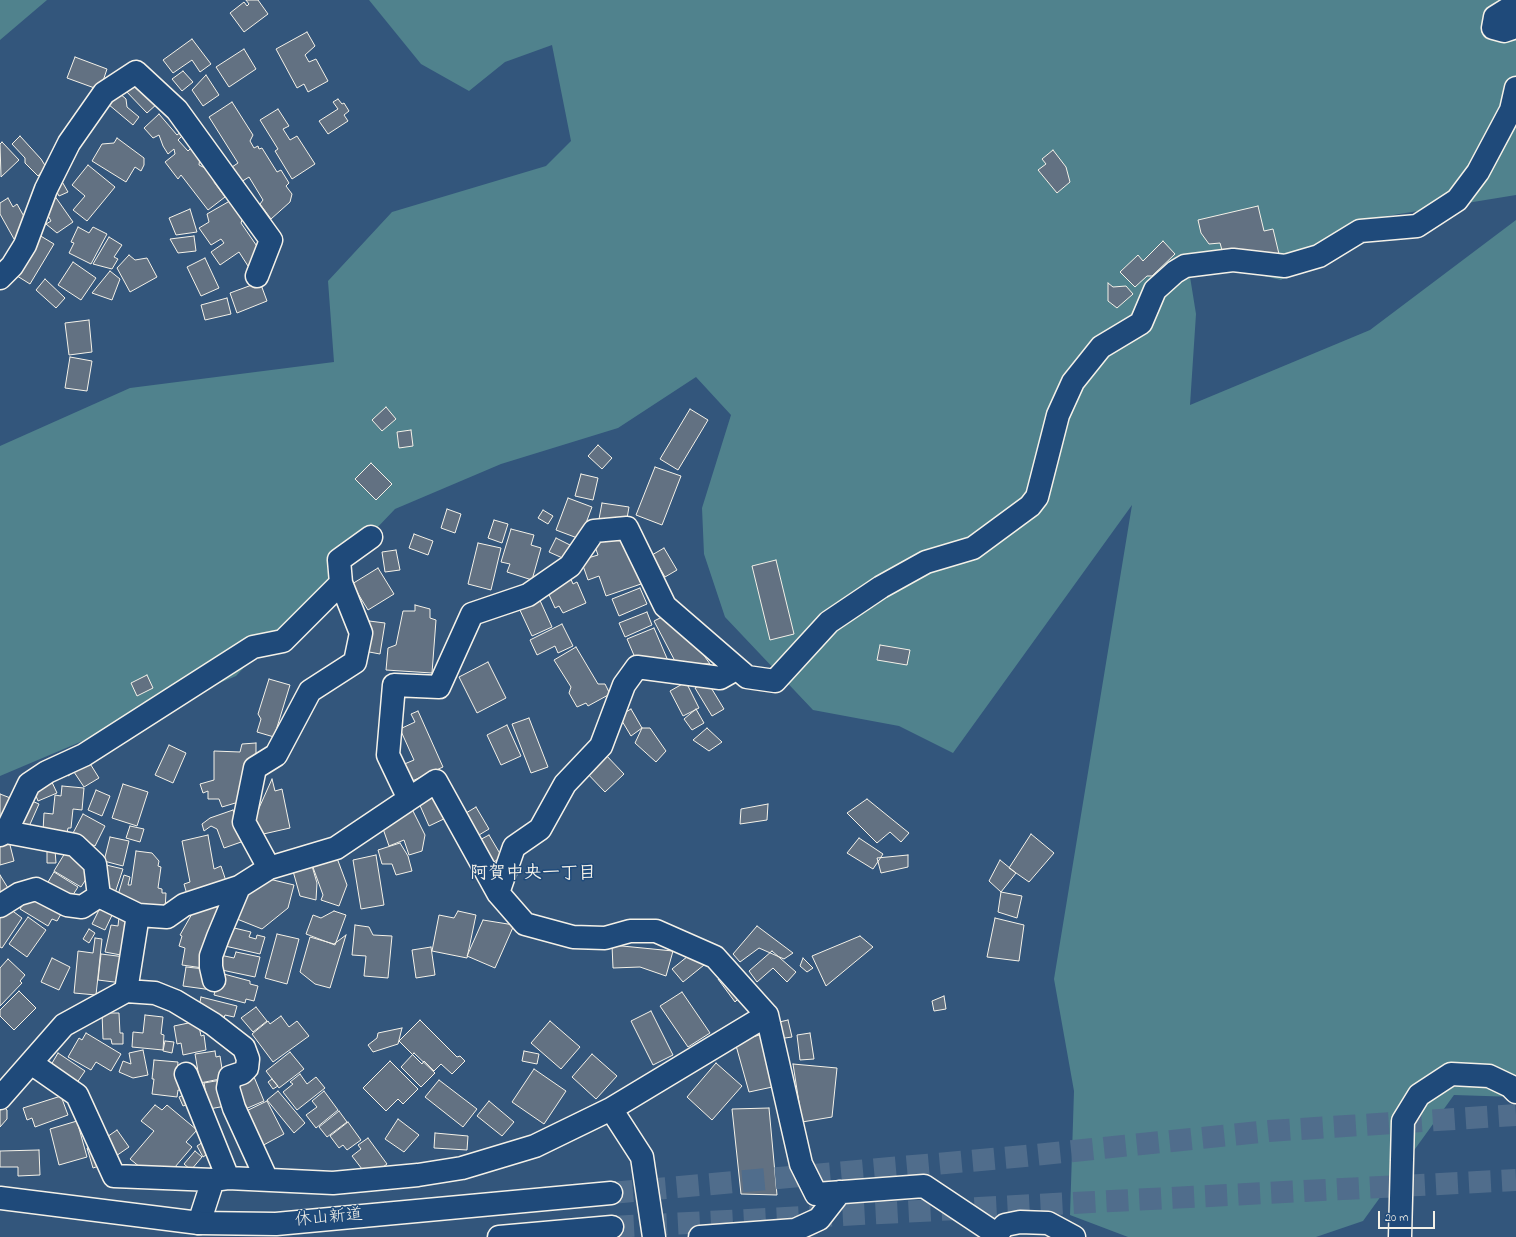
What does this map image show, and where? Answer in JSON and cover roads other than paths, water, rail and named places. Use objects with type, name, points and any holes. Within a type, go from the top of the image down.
[{"type":"main road","points":[[1516,4],[1495,17],[1493,28],[1504,31],[1516,27]]},
{"type":"main road","points":[[0,278],[12,266],[25,244],[46,189],[69,143],[104,93],[136,72],[178,110],[271,240],[257,276]]},
{"type":"main road","points":[[409,799],[388,755],[394,685],[439,687],[472,614],[528,595],[570,566],[594,531],[627,528],[665,606],[746,677],[775,681],[829,622],[881,586],[926,562],[973,548],[1030,506],[1037,497],[1058,415],[1073,382],[1101,347],[1141,323],[1155,290],[1175,272],[1185,266],[1233,260],[1285,266],[1318,256],[1360,231],[1417,226],[1457,200],[1478,172],[1511,110],[1516,88]]},
{"type":"main road","points":[[269,868],[244,822],[255,768],[276,755],[310,691],[355,662],[360,633],[341,583],[339,560],[371,537]]},
{"type":"main road","points":[[99,896],[94,864],[75,845],[3,833],[29,784],[47,772],[84,754],[253,647],[283,641],[341,583]]},
{"type":"main road","points":[[498,893],[514,847],[540,829],[565,784],[601,746],[624,685],[637,667],[720,678],[736,669]]},
{"type":"main road","points":[[99,896],[138,915],[167,917],[184,905],[239,887],[269,868],[336,848],[436,781],[498,893],[525,924],[573,937],[605,938],[630,931],[656,931],[716,957],[767,1015],[801,1164],[816,1194],[924,1186],[995,1236],[1005,1225],[1020,1222],[1048,1223],[1074,1237]]},
{"type":"main road","points":[[214,980],[211,967],[211,956],[239,887]]},
{"type":"main road","points":[[0,906],[19,894],[36,889],[67,905],[82,907],[99,896]]},
{"type":"main road","points":[[126,991],[138,915]]},
{"type":"main road","points":[[0,1098],[64,1025],[126,991],[155,993],[175,1002],[212,1024],[244,1048],[248,1059],[246,1068],[242,1073],[230,1077],[228,1088],[234,1108],[266,1180]]},
{"type":"main road","points":[[31,1063],[77,1095],[114,1176],[266,1180],[333,1184],[418,1175],[462,1168],[535,1146],[611,1109],[767,1015]]},
{"type":"main road","points":[[186,1074],[221,1179],[199,1223]]},
{"type":"main road","points":[[1400,1237],[1403,1121],[1419,1094],[1451,1074],[1489,1076],[1510,1086],[1516,1092]]},
{"type":"main road","points":[[611,1109],[642,1157],[654,1237]]},
{"type":"main road","points":[[700,1237],[795,1230],[819,1219],[840,1192]]},
{"type":"main road","name":"休山新道","points":[[0,1198],[199,1223],[276,1224],[611,1193]]},
{"type":"main road","points":[[498,1237],[612,1227]]},
{"type":"tunnel","points":[[611,1193],[1025,1156],[1269,1131],[1516,1115]]},
{"type":"tunnel","points":[[612,1227],[1516,1180]]},
{"type":"district","name":"阿賀中央一丁目","points":[[533,875]]}]
